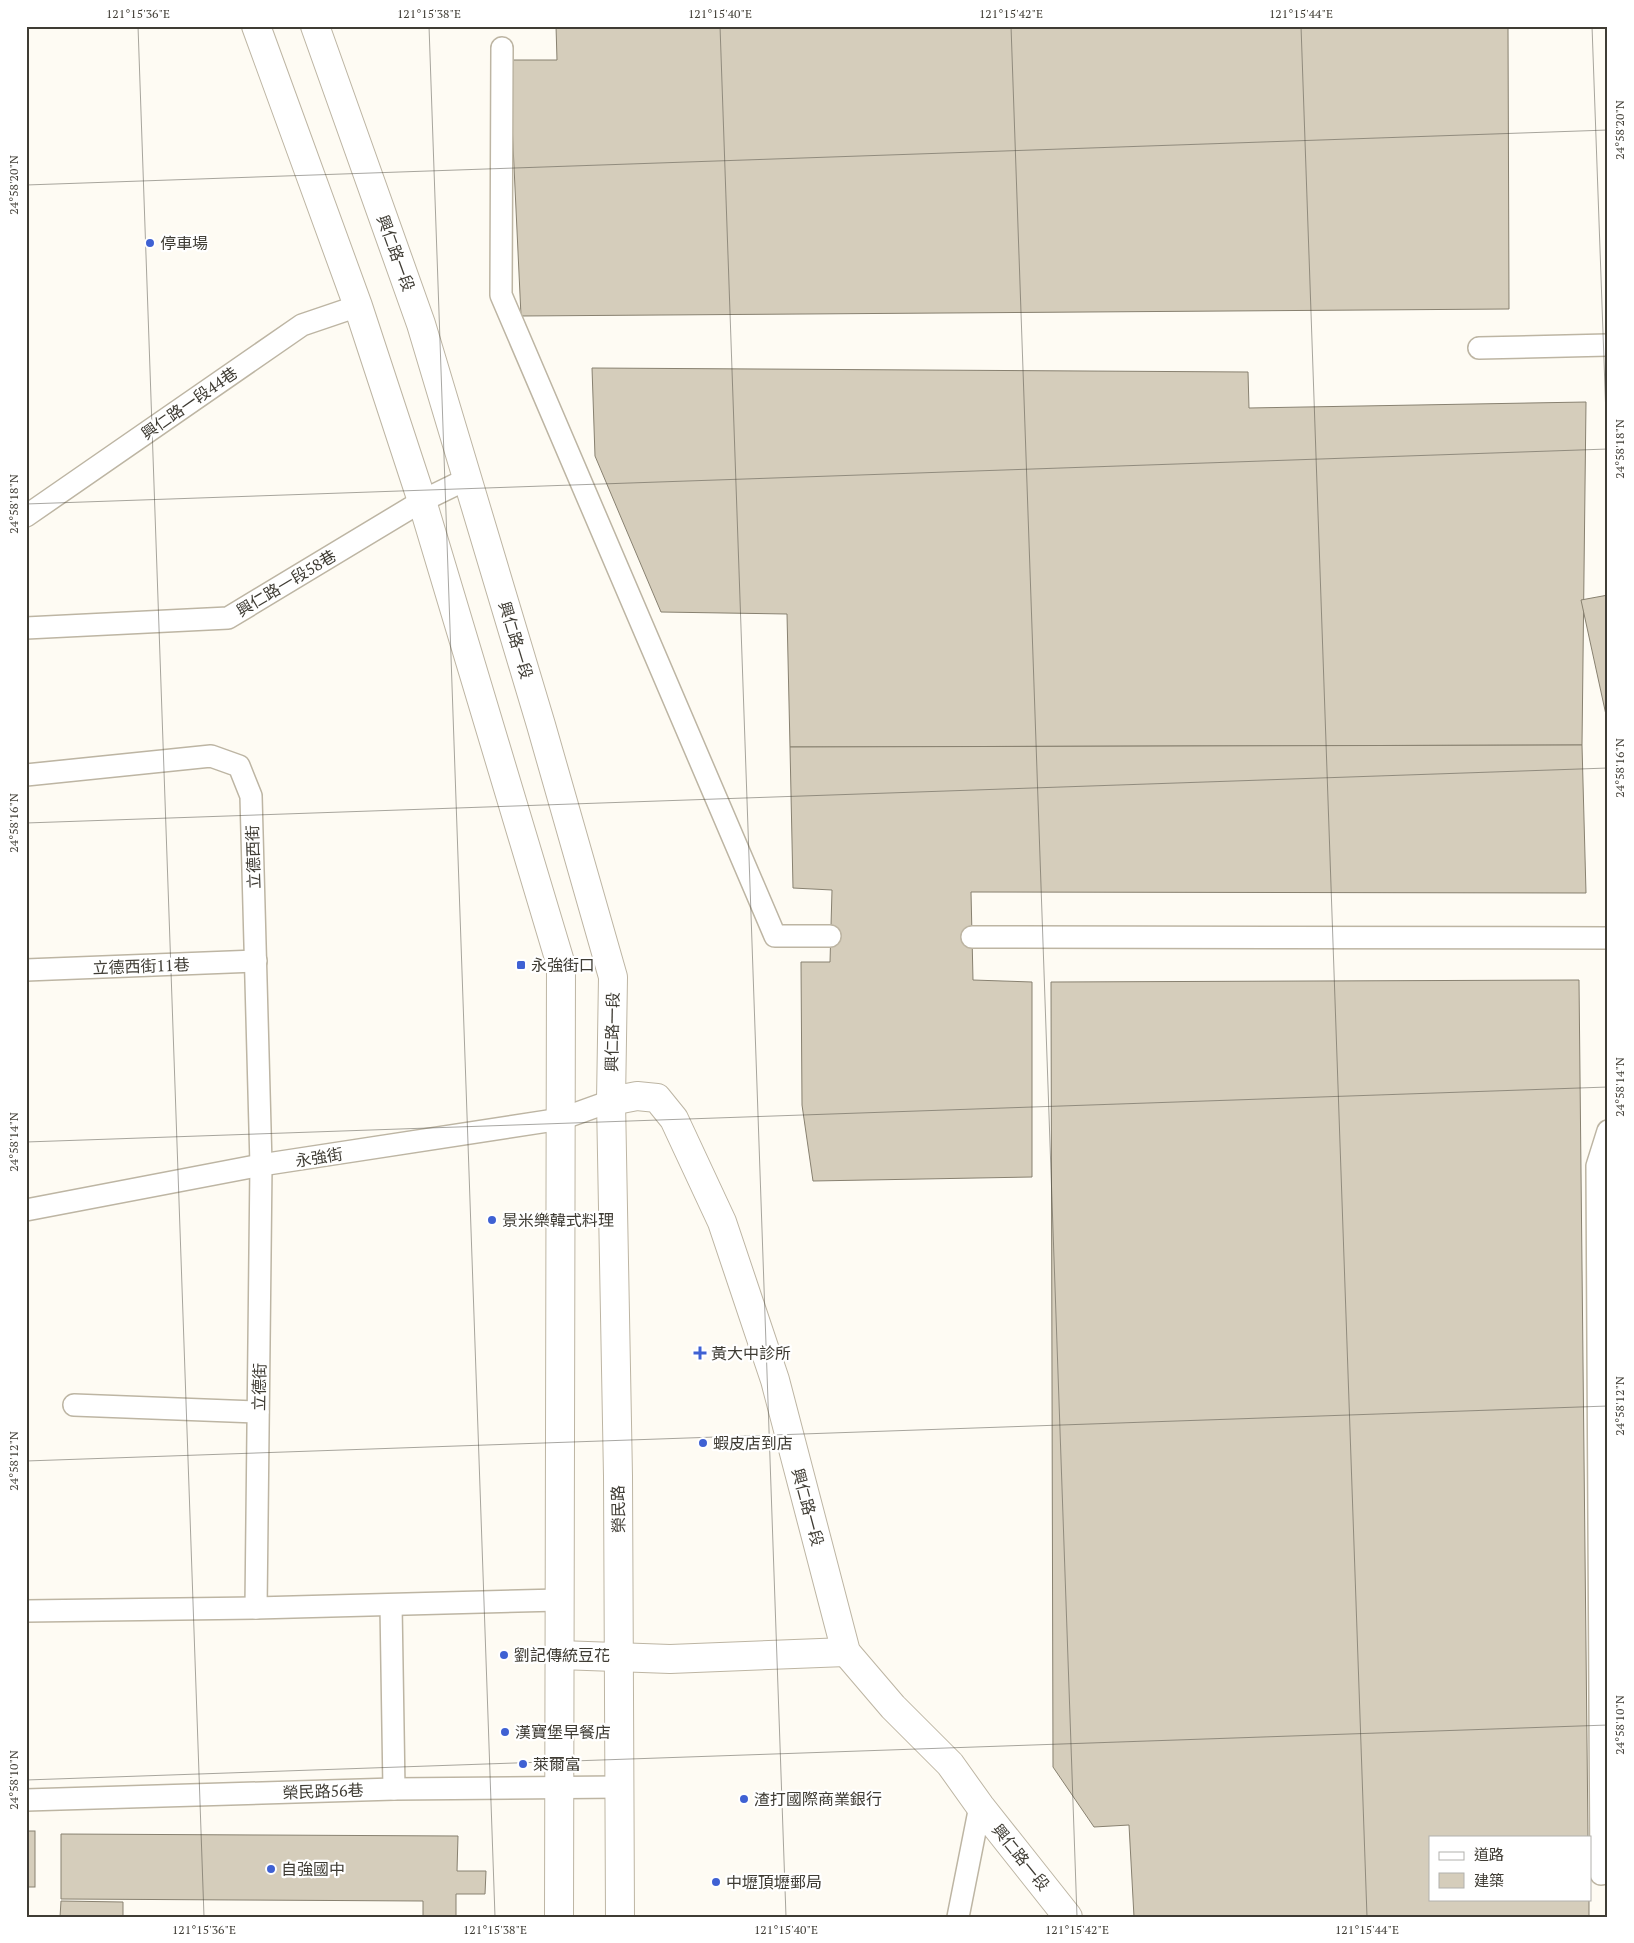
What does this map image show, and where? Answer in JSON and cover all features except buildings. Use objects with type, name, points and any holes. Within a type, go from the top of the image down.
[{"type":"street","points":[[256,26],[358,306],[422,500],[561,966],[560,1917]]},
{"type":"street","name":"興仁路一段","points":[[315,26],[421,324],[542,725],[613,977],[611,1101],[637,1096],[657,1098],[674,1119],[722,1222],[775,1380],[846,1652],[893,1707],[950,1764],[980,1806],[1068,1917]]},
{"type":"street","name":"榮民路","points":[[611,1101],[620,1656],[620,1917]]},
{"type":"street","points":[[560,1655],[670,1659],[846,1652]]},
{"type":"lane","points":[[502,48],[501,295],[775,936],[830,936]]},
{"type":"lane","name":"興仁路一段44巷","points":[[26,516],[302,325],[358,306]]},
{"type":"lane","points":[[1479,348],[1608,345]]},
{"type":"lane","name":"興仁路一段58巷","points":[[26,628],[228,618],[422,500],[468,479]]},
{"type":"lane","name":"立德西街","points":[[26,774],[211,756],[239,766],[251,796],[261,1165]]},
{"type":"lane","points":[[972,937],[1608,938]]},
{"type":"lane","name":"立德西街11巷","points":[[26,970],[256,961]]},
{"type":"lane","name":"永強街","points":[[26,1210],[261,1165],[560,1119],[611,1101]]},
{"type":"lane","points":[[1601,1874],[1604,1772],[1603,1405],[1597,1166],[1608,1131]]},
{"type":"lane","name":"立德街","points":[[256,1608],[261,1165]]},
{"type":"lane","points":[[74,1404],[258,1412]]},
{"type":"lane","points":[[26,1611],[256,1608],[560,1600]]},
{"type":"lane","points":[[391,1605],[394,1789]]},
{"type":"lane","name":"榮民路56巷","points":[[26,1800],[394,1789],[560,1786],[620,1787]]},
{"type":"lane","points":[[958,1917],[980,1806]]},
{"type":"place","name":"停車場","points":[[150,243]]},
{"type":"place","name":"永強街口","points":[[521,965]]},
{"type":"place","name":"景米樂韓式料理","points":[[492,1220]]},
{"type":"place","name":"黃大中診所","points":[[700,1353]]},
{"type":"place","name":"蝦皮店到店","points":[[703,1443]]},
{"type":"place","name":"劉記傳統豆花","points":[[504,1655]]},
{"type":"place","name":"漢寶堡早餐店","points":[[505,1732]]},
{"type":"place","name":"萊爾富","points":[[523,1764]]},
{"type":"place","name":"渣打國際商業銀行","points":[[744,1799]]},
{"type":"place","name":"自強國中","points":[[271,1869]]},
{"type":"place","name":"中壢頂壢郵局","points":[[716,1882]]}]
